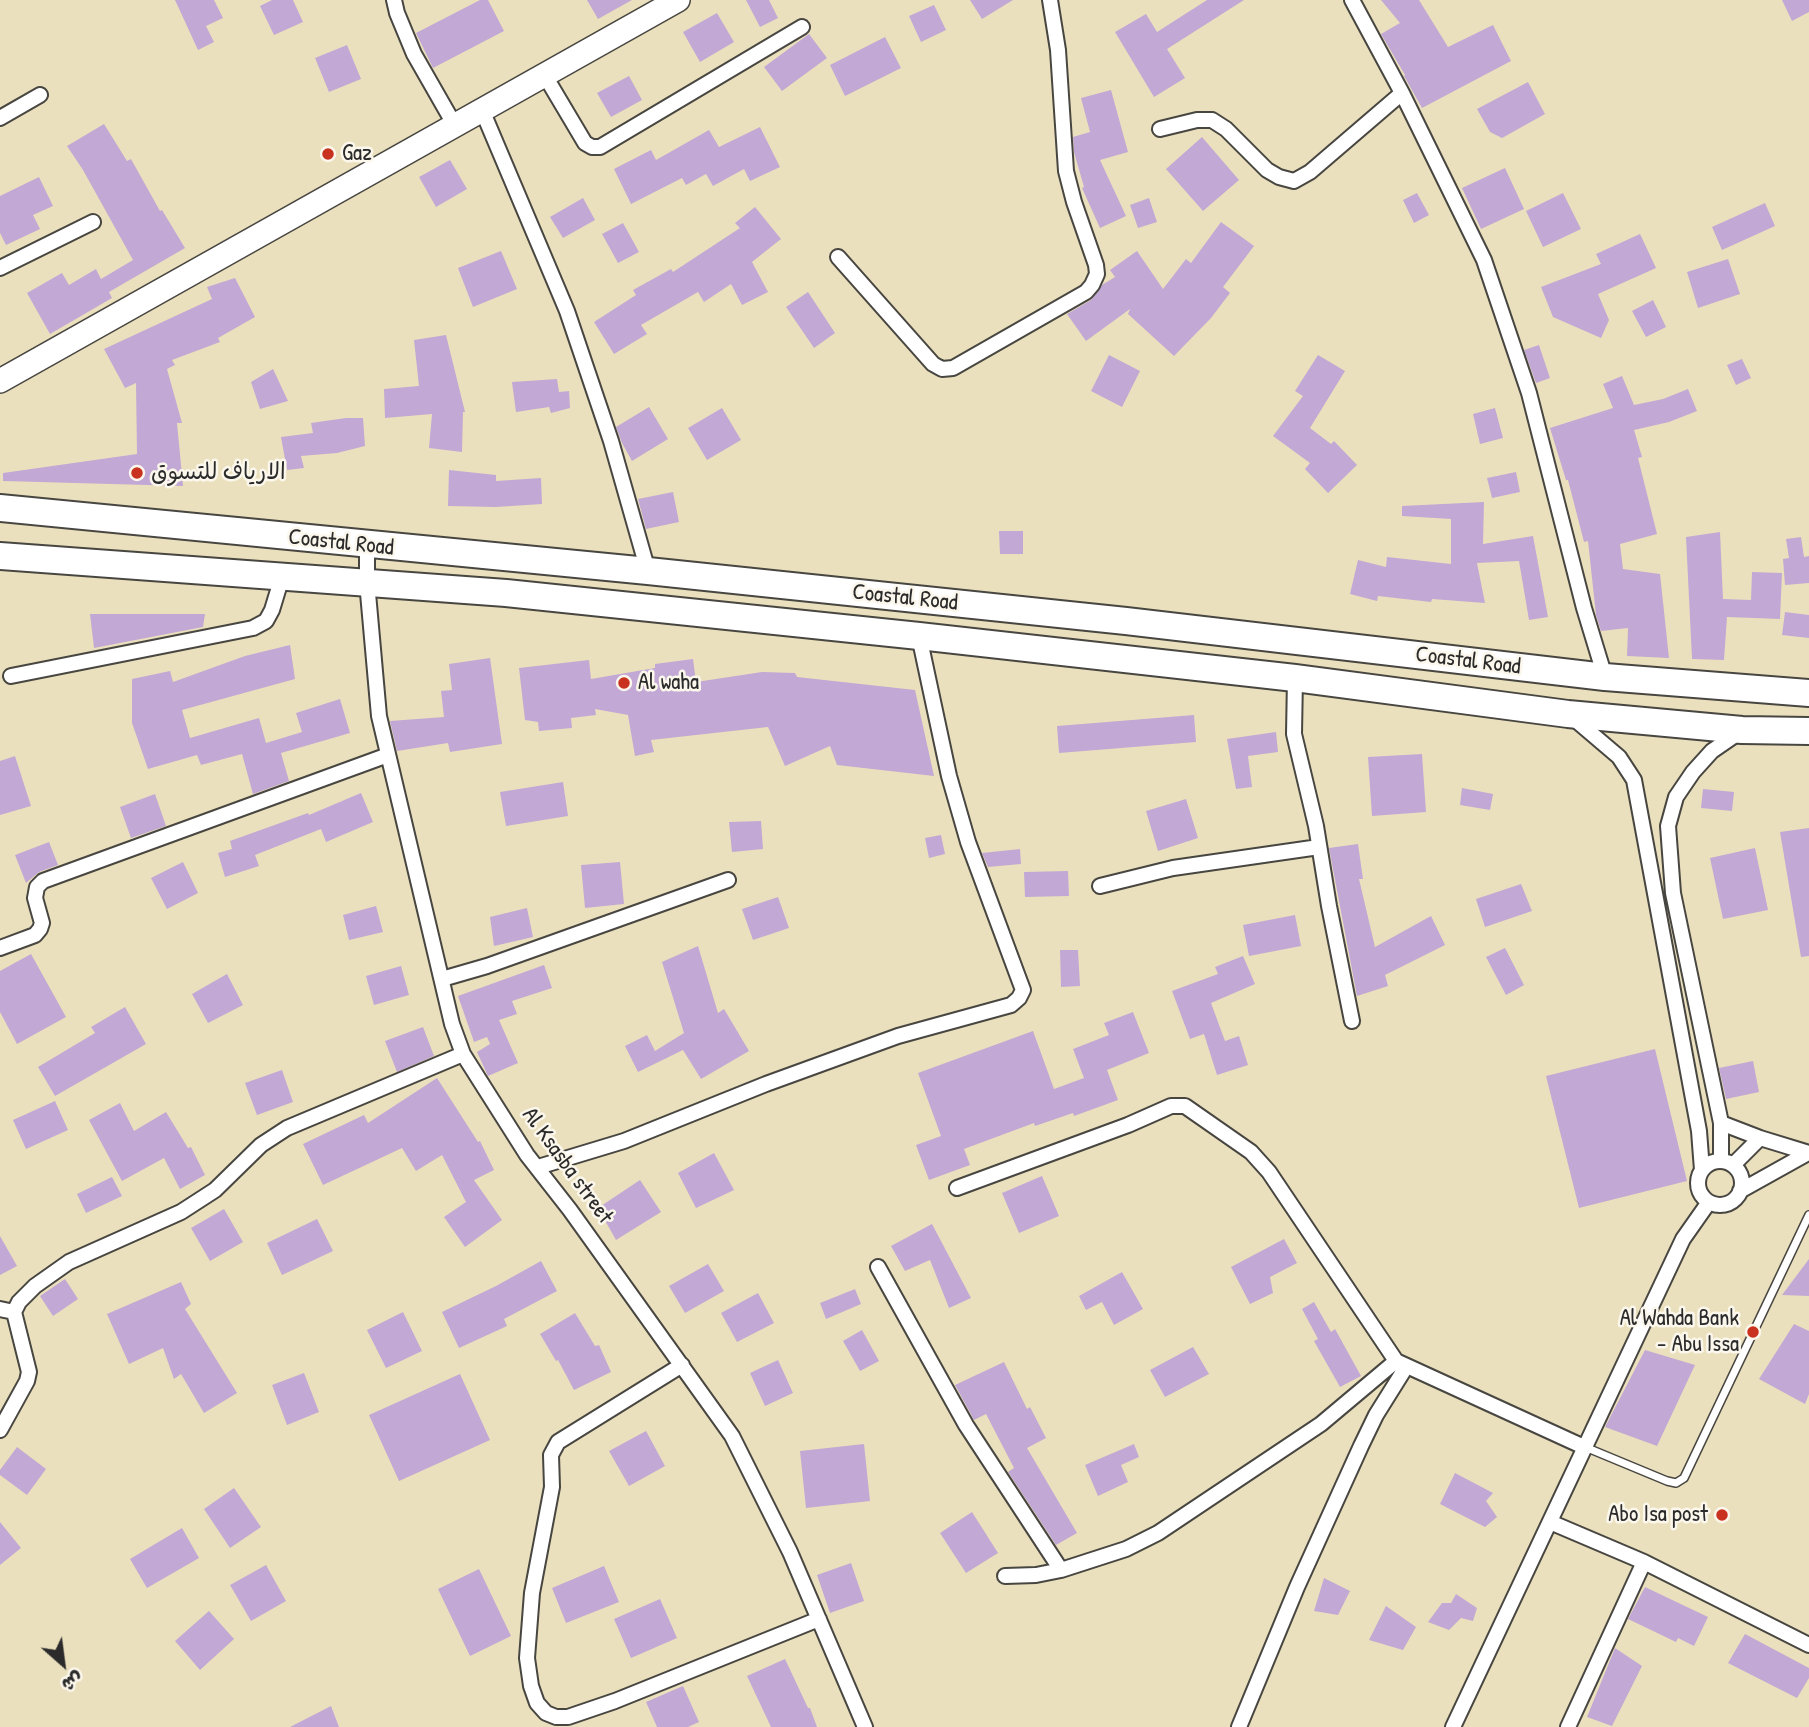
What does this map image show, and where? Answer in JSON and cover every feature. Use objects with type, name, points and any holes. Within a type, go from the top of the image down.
[{"type":"highway","name":"Coastal Road","points":[[0,508],[1126,621],[1605,677],[1809,693]]},
{"type":"highway","name":"Coastal Road","points":[[0,556],[519,595],[1295,678],[1568,714],[1742,730],[1809,731]]},
{"type":"main road","points":[[1,379],[678,0]]},
{"type":"street","points":[[394,0],[414,54],[454,124]]},
{"type":"street","points":[[838,257],[933,364],[942,369],[953,368],[1086,292],[1092,285],[1097,274],[1096,265],[1066,171],[1058,50],[1050,0]]},
{"type":"street","points":[[1352,0],[1402,93],[1484,260],[1529,393],[1584,608],[1605,677]]},
{"type":"street","points":[[544,74],[585,143],[600,147],[802,27]]},
{"type":"street","points":[[1160,130],[1198,120],[1212,120],[1226,129],[1268,170],[1279,177],[1294,181],[1310,172],[1402,93]]},
{"type":"street","points":[[0,118],[40,95]]},
{"type":"street","points":[[482,110],[567,311],[611,441],[648,571]]},
{"type":"street","points":[[0,268],[93,222]]},
{"type":"street","name":"Al Ksasba street","points":[[367,545],[367,582],[379,716],[452,1024],[463,1054],[527,1154],[732,1436],[790,1552],[865,1727]]},
{"type":"street","points":[[11,676],[253,628],[265,621],[272,610],[282,577]]},
{"type":"street","points":[[538,1167],[624,1141],[766,1084],[898,1036],[1011,1005],[1020,998],[1023,990],[968,842],[949,776],[919,636]]},
{"type":"street","points":[[1295,678],[1294,734],[1316,826],[1352,1021]]},
{"type":"street","points":[[1568,714],[1619,757],[1634,780],[1699,1131],[1702,1170],[1698,1186],[1709,1202],[1718,1205],[1735,1199],[1740,1191],[1741,1177],[1727,1163],[1673,893],[1668,826],[1676,797],[1693,772],[1713,751],[1742,730]]},
{"type":"street","points":[[0,948],[34,935],[40,929],[42,923],[35,892],[43,881],[388,755]]},
{"type":"street","points":[[1100,886],[1173,868],[1319,848]]},
{"type":"street","points":[[442,979],[487,966],[728,880]]},
{"type":"street","points":[[0,1430],[27,1381],[29,1372],[7,1311],[53,1272],[96,1249],[181,1212],[215,1190],[244,1160],[276,1134],[463,1054]]},
{"type":"street","points":[[957,1188],[1128,1125],[1171,1106],[1185,1106],[1251,1152],[1269,1172],[1401,1364],[1584,1447]]},
{"type":"street","points":[[1721,1123],[1808,1153]]},
{"type":"street","points":[[1702,1170],[1714,1162],[1727,1163],[1760,1138]]},
{"type":"street","points":[[1740,1191],[1808,1153]]},
{"type":"street","points":[[1454,1727],[1683,1239],[1709,1202]]},
{"type":"street","points":[[878,1267],[966,1425],[1061,1570]]},
{"type":"street","points":[[1005,1576],[1036,1575],[1061,1570],[1126,1549],[1158,1533],[1321,1424],[1401,1364]]},
{"type":"street","points":[[1239,1727],[1297,1587],[1401,1364]]},
{"type":"street","points":[[682,1365],[558,1442],[551,1455],[552,1487],[532,1593],[527,1658],[531,1686],[537,1703],[546,1713],[556,1717],[568,1717],[615,1701],[819,1619]]},
{"type":"street","points":[[1550,1522],[1644,1562],[1809,1645]]},
{"type":"street","points":[[1568,1727],[1644,1562]]},
{"type":"lane","points":[[1584,1447],[1667,1481],[1676,1483],[1684,1478],[1809,1215]]},
{"type":"building","points":[[175,0],[214,0],[223,18],[206,26],[214,42],[198,50]]},
{"type":"building","points":[[272,0],[293,0],[303,22],[274,35],[260,6]]},
{"type":"building","points":[[480,0],[488,0],[504,31],[433,68],[416,33]]},
{"type":"building","points":[[587,0],[632,0],[598,19]]},
{"type":"building","points":[[746,0],[769,0],[778,18],[760,27]]},
{"type":"building","points":[[970,0],[1013,0],[982,19]]},
{"type":"building","points":[[1207,0],[1244,0],[1167,49],[1185,78],[1154,97],[1115,32],[1146,14],[1157,32]]},
{"type":"building","points":[[1381,0],[1419,0],[1448,47],[1493,25],[1511,61],[1422,108],[1381,34],[1400,23]]},
{"type":"building","points":[[1782,0],[1809,0],[1809,12],[1792,21]]},
{"type":"building","points":[[934,5],[946,30],[921,42],[909,16]]},
{"type":"building","points":[[717,13],[734,42],[700,62],[683,32]]},
{"type":"building","points":[[809,34],[827,58],[782,91],[764,67]]},
{"type":"building","points":[[885,37],[901,68],[845,96],[830,65]]},
{"type":"building","points":[[347,45],[361,79],[329,92],[315,58]]},
{"type":"building","points":[[629,76],[642,100],[611,117],[597,93]]},
{"type":"building","points":[[1528,82],[1545,114],[1502,138],[1490,132],[1477,109]]},
{"type":"building","points":[[1111,90],[1128,152],[1100,160],[1126,216],[1100,228],[1082,188],[1084,187],[1074,152],[1073,137],[1090,132],[1081,98]]},
{"type":"building","points":[[104,124],[127,161],[131,159],[160,211],[162,210],[185,248],[109,292],[112,298],[50,334],[27,293],[62,273],[69,285],[96,269],[101,279],[133,260],[67,146]]},
{"type":"building","points":[[760,127],[780,167],[750,181],[744,169],[713,186],[706,174],[686,185],[682,178],[631,204],[614,169],[651,150],[656,160],[709,130],[719,147]]},
{"type":"building","points":[[1202,137],[1239,180],[1203,211],[1166,169]]},
{"type":"building","points":[[450,160],[467,189],[436,207],[419,177]]},
{"type":"building","points":[[1505,168],[1524,209],[1481,229],[1462,188]]},
{"type":"building","points":[[39,177],[53,206],[33,215],[40,229],[6,245],[0,233],[0,196]]},
{"type":"building","points":[[1417,193],[1429,215],[1414,223],[1403,200]]},
{"type":"building","points":[[1563,193],[1581,229],[1543,247],[1526,211]]},
{"type":"building","points":[[583,198],[595,220],[563,238],[550,217]]},
{"type":"building","points":[[1149,198],[1157,222],[1138,228],[1130,205]]},
{"type":"building","points":[[1765,203],[1775,226],[1722,250],[1712,227]]},
{"type":"building","points":[[755,207],[781,239],[752,262],[768,292],[742,305],[731,284],[704,302],[698,292],[641,325],[647,334],[614,354],[594,322],[636,295],[633,290],[671,269],[673,272],[740,228],[735,223]]},
{"type":"building","points":[[1221,222],[1254,246],[1223,287],[1230,293],[1211,318],[1174,356],[1128,314],[1130,309],[1086,341],[1067,314],[1091,300],[1102,285],[1115,277],[1110,270],[1137,251],[1163,289],[1186,259],[1191,263]]},
{"type":"building","points":[[623,223],[639,252],[618,263],[602,234]]},
{"type":"building","points":[[1640,234],[1656,268],[1598,294],[1609,320],[1601,338],[1553,317],[1541,287],[1601,264],[1596,254]]},
{"type":"building","points":[[501,251],[517,289],[473,307],[458,268]]},
{"type":"building","points":[[1728,259],[1740,294],[1698,308],[1687,272]]},
{"type":"building","points":[[235,278],[255,317],[218,338],[220,342],[172,360],[175,365],[167,369],[182,423],[177,423],[183,486],[3,481],[3,473],[137,454],[136,383],[125,388],[104,349],[212,299],[207,287]]},
{"type":"building","points":[[808,292],[835,333],[814,348],[786,307]]},
{"type":"building","points":[[1653,300],[1666,327],[1646,337],[1632,311]]},
{"type":"building","points":[[446,335],[465,412],[462,452],[429,448],[432,414],[385,418],[384,389],[419,386],[414,340]]},
{"type":"building","points":[[1539,345],[1550,378],[1536,383],[1524,350]]},
{"type":"building","points":[[1109,355],[1140,371],[1122,407],[1091,391]]},
{"type":"building","points":[[1318,355],[1345,371],[1310,428],[1331,444],[1334,441],[1357,465],[1328,493],[1305,469],[1310,463],[1273,436],[1303,396],[1295,391]]},
{"type":"building","points":[[1742,359],[1751,378],[1736,385],[1727,365]]},
{"type":"building","points":[[273,369],[288,401],[260,409],[251,382]]},
{"type":"building","points":[[1622,376],[1634,405],[1663,399],[1688,389],[1697,411],[1669,422],[1634,430],[1642,457],[1638,458],[1657,534],[1620,544],[1623,569],[1660,574],[1669,658],[1627,656],[1628,628],[1601,631],[1596,615],[1588,541],[1584,542],[1568,480],[1550,428],[1613,408],[1603,384]]},
{"type":"building","points":[[557,379],[559,392],[569,391],[570,408],[551,413],[549,407],[516,412],[512,382]]},
{"type":"building","points":[[649,407],[668,439],[632,461],[616,427]]},
{"type":"building","points":[[722,408],[741,440],[707,460],[688,428]]},
{"type":"building","points":[[1495,408],[1503,438],[1480,444],[1473,414]]},
{"type":"building","points":[[363,418],[365,446],[337,453],[301,456],[304,468],[287,470],[281,437],[313,433],[311,423]]},
{"type":"building","points":[[449,470],[496,475],[496,481],[541,478],[542,504],[448,506]]},
{"type":"building","points":[[1516,472],[1520,492],[1492,498],[1487,478]]},
{"type":"building","points":[[673,492],[679,522],[646,529],[638,499]]},
{"type":"building","points":[[1484,502],[1483,544],[1533,536],[1548,617],[1529,620],[1519,561],[1477,563],[1485,603],[1432,599],[1431,602],[1378,596],[1377,601],[1350,594],[1358,560],[1386,567],[1387,557],[1451,564],[1451,519],[1402,516],[1402,506]]},
{"type":"building","points":[[999,531],[1023,531],[1023,554],[1000,554]]},
{"type":"building","points":[[1720,532],[1723,599],[1751,600],[1752,572],[1782,573],[1780,619],[1727,617],[1724,660],[1692,659],[1686,537]]},
{"type":"building","points":[[1801,537],[1804,557],[1809,556],[1809,583],[1785,585],[1783,559],[1789,558],[1786,539]]},
{"type":"building","points":[[1785,612],[1809,615],[1809,638],[1782,635]]},
{"type":"building","points":[[90,614],[205,614],[203,627],[94,648]]},
{"type":"building","points":[[290,645],[295,679],[182,710],[190,738],[259,718],[266,743],[302,732],[296,713],[340,699],[350,733],[281,753],[289,781],[253,794],[242,754],[201,765],[197,755],[148,769],[132,723],[132,679],[170,671],[173,682],[245,656]]},
{"type":"building","points":[[490,658],[502,744],[450,752],[448,743],[397,751],[390,721],[444,717],[441,691],[452,690],[449,664]]},
{"type":"building","points":[[693,659],[696,682],[762,672],[795,673],[797,677],[915,690],[934,776],[837,765],[830,746],[785,766],[768,727],[651,740],[654,752],[635,756],[628,715],[595,709],[596,715],[571,718],[572,728],[539,731],[538,722],[525,720],[519,668],[589,660],[591,679],[655,668],[655,664]]},
{"type":"building","points":[[1194,715],[1196,742],[1059,753],[1057,726]]},
{"type":"building","points":[[1276,732],[1278,752],[1248,756],[1252,787],[1236,789],[1227,739]]},
{"type":"building","points":[[1422,754],[1426,812],[1372,816],[1368,757]]},
{"type":"building","points":[[15,756],[31,806],[0,815],[0,761]]},
{"type":"building","points":[[563,782],[568,816],[506,826],[500,792]]},
{"type":"building","points":[[1462,788],[1493,794],[1490,810],[1460,805]]},
{"type":"building","points":[[1703,789],[1734,792],[1732,811],[1701,808]]},
{"type":"building","points":[[361,793],[373,822],[326,842],[321,829],[255,855],[259,866],[225,877],[218,853],[232,849],[230,841],[308,813],[309,815]]},
{"type":"building","points":[[155,794],[166,826],[131,838],[120,807]]},
{"type":"building","points":[[1186,799],[1198,838],[1158,851],[1146,811]]},
{"type":"building","points":[[761,821],[763,849],[732,852],[729,822]]},
{"type":"building","points":[[1809,828],[1809,956],[1801,957],[1780,832]]},
{"type":"building","points":[[941,835],[945,854],[929,858],[925,838]]},
{"type":"building","points":[[49,842],[58,865],[39,872],[26,883],[15,855]]},
{"type":"building","points":[[1358,844],[1363,879],[1359,879],[1375,947],[1431,916],[1445,945],[1385,975],[1388,986],[1357,996],[1329,848]]},
{"type":"building","points":[[1755,848],[1768,910],[1723,919],[1710,858]]},
{"type":"building","points":[[1020,849],[1021,864],[988,867],[982,853]]},
{"type":"building","points":[[183,862],[198,893],[167,909],[151,878]]},
{"type":"building","points":[[620,862],[624,904],[585,908],[581,865]]},
{"type":"building","points":[[1068,871],[1069,896],[1025,897],[1024,872]]},
{"type":"building","points":[[1521,884],[1532,911],[1485,927],[1476,899]]},
{"type":"building","points":[[778,897],[789,928],[753,940],[742,909]]},
{"type":"building","points":[[376,906],[383,932],[349,940],[343,915]]},
{"type":"building","points":[[527,908],[533,937],[494,946],[490,917]]},
{"type":"building","points":[[1295,915],[1301,946],[1249,956],[1243,925]]},
{"type":"building","points":[[698,946],[718,1013],[724,1009],[749,1051],[701,1079],[683,1050],[638,1072],[625,1046],[647,1035],[655,1051],[684,1033],[662,962]]},
{"type":"building","points":[[1505,948],[1524,985],[1506,995],[1486,957]]},
{"type":"building","points":[[1060,950],[1078,950],[1080,986],[1061,987]]},
{"type":"building","points":[[31,954],[66,1017],[17,1044],[0,1012],[0,971]]},
{"type":"building","points":[[1243,956],[1255,984],[1211,1003],[1225,1041],[1239,1036],[1248,1065],[1217,1075],[1204,1034],[1190,1039],[1172,991],[1218,974],[1215,967]]},
{"type":"building","points":[[544,965],[552,988],[512,1001],[517,1014],[499,1020],[518,1063],[488,1076],[477,1052],[490,1044],[487,1037],[474,1042],[458,996]]},
{"type":"building","points":[[401,966],[409,995],[374,1005],[366,976]]},
{"type":"building","points":[[227,974],[243,1005],[208,1023],[192,994]]},
{"type":"building","points":[[125,1007],[146,1044],[55,1096],[38,1067],[95,1033],[91,1027]]},
{"type":"building","points":[[1133,1012],[1149,1053],[1107,1070],[1118,1100],[1074,1116],[1073,1113],[1035,1126],[1034,1123],[964,1149],[970,1165],[929,1180],[916,1145],[941,1136],[918,1073],[1033,1031],[1054,1089],[1084,1078],[1073,1049],[1109,1035],[1104,1023]]},
{"type":"building","points":[[423,1027],[434,1056],[397,1072],[385,1041]]},
{"type":"building","points":[[1655,1049],[1687,1181],[1579,1208],[1546,1076]]},
{"type":"building","points":[[1753,1061],[1759,1092],[1726,1099],[1719,1068]]},
{"type":"building","points":[[282,1070],[293,1102],[257,1115],[245,1083]]},
{"type":"building","points":[[437,1078],[478,1142],[480,1141],[494,1170],[474,1180],[502,1220],[465,1247],[444,1217],[466,1202],[442,1155],[416,1171],[402,1148],[323,1185],[303,1144],[364,1115],[368,1123]]},
{"type":"building","points":[[55,1101],[68,1130],[26,1149],[13,1120]]},
{"type":"building","points":[[120,1103],[134,1131],[166,1112],[188,1148],[191,1147],[205,1175],[180,1189],[164,1158],[122,1181],[89,1120]]},
{"type":"building","points":[[714,1153],[734,1190],[696,1208],[678,1173]]},
{"type":"building","points":[[1042,1176],[1059,1216],[1019,1233],[1002,1193]]},
{"type":"building","points":[[112,1177],[122,1196],[86,1213],[77,1194]]},
{"type":"building","points":[[640,1180],[661,1212],[616,1240],[598,1208]]},
{"type":"building","points":[[224,1209],[243,1242],[210,1261],[191,1228]]},
{"type":"building","points":[[317,1219],[333,1251],[282,1275],[267,1243]]},
{"type":"building","points":[[932,1224],[971,1298],[949,1308],[930,1260],[905,1271],[891,1246]]},
{"type":"building","points":[[0,1236],[17,1266],[0,1275]]},
{"type":"building","points":[[1284,1239],[1297,1263],[1270,1277],[1273,1293],[1250,1304],[1231,1267]]},
{"type":"building","points":[[1809,1259],[1809,1296],[1782,1295]]},
{"type":"building","points":[[541,1261],[557,1291],[504,1319],[507,1326],[459,1348],[442,1312]]},
{"type":"building","points":[[708,1264],[724,1291],[685,1313],[669,1286]]},
{"type":"building","points":[[1122,1272],[1143,1309],[1114,1325],[1102,1302],[1086,1310],[1079,1296]]},
{"type":"building","points":[[65,1279],[78,1299],[53,1316],[40,1296]]},
{"type":"building","points":[[181,1282],[191,1304],[185,1309],[237,1393],[204,1413],[181,1374],[174,1379],[163,1348],[129,1364],[107,1314]]},
{"type":"building","points":[[855,1289],[861,1304],[826,1319],[820,1303]]},
{"type":"building","points":[[758,1293],[774,1323],[737,1342],[721,1313]]},
{"type":"building","points":[[1314,1302],[1331,1332],[1335,1329],[1361,1376],[1340,1387],[1314,1341],[1318,1339],[1302,1309]]},
{"type":"building","points":[[403,1312],[422,1351],[386,1368],[367,1330]]},
{"type":"building","points":[[575,1313],[595,1346],[599,1345],[611,1372],[574,1390],[540,1334]]},
{"type":"building","points":[[1794,1324],[1809,1331],[1809,1394],[1805,1404],[1759,1379]]},
{"type":"building","points":[[862,1330],[879,1361],[860,1371],[843,1341]]},
{"type":"building","points":[[1193,1347],[1209,1374],[1165,1397],[1150,1370]]},
{"type":"building","points":[[1645,1350],[1695,1365],[1657,1446],[1605,1427]]},
{"type":"building","points":[[778,1360],[793,1393],[765,1406],[750,1373]]},
{"type":"building","points":[[1004,1362],[1027,1409],[1030,1407],[1046,1438],[1027,1448],[1077,1533],[1056,1545],[1008,1472],[1014,1468],[986,1414],[974,1420],[955,1385]]},
{"type":"building","points":[[304,1373],[319,1412],[287,1425],[272,1385]]},
{"type":"building","points":[[460,1374],[490,1440],[399,1481],[369,1415]]},
{"type":"building","points":[[646,1431],[665,1466],[629,1486],[609,1451]]},
{"type":"building","points":[[864,1444],[870,1501],[806,1508],[800,1451]]},
{"type":"building","points":[[1134,1444],[1139,1457],[1121,1465],[1128,1482],[1098,1496],[1085,1465]]},
{"type":"building","points":[[17,1447],[46,1469],[27,1495],[0,1475],[0,1470]]},
{"type":"building","points":[[1455,1473],[1493,1493],[1486,1501],[1497,1517],[1485,1527],[1440,1504]]},
{"type":"building","points":[[234,1488],[261,1527],[230,1548],[204,1509]]},
{"type":"building","points":[[972,1512],[998,1553],[966,1573],[940,1533]]},
{"type":"building","points":[[0,1522],[21,1548],[0,1565]]},
{"type":"building","points":[[182,1528],[199,1558],[147,1588],[130,1559]]},
{"type":"building","points":[[851,1563],[864,1601],[830,1613],[817,1575]]},
{"type":"building","points":[[266,1565],[286,1601],[251,1621],[230,1585]]},
{"type":"building","points":[[604,1566],[619,1602],[566,1623],[552,1588]]},
{"type":"building","points":[[479,1569],[511,1636],[470,1656],[438,1589]]},
{"type":"building","points":[[1324,1578],[1350,1591],[1338,1615],[1314,1611]]},
{"type":"building","points":[[1645,1587],[1708,1617],[1694,1646],[1678,1638],[1676,1642],[1628,1619]]},
{"type":"building","points":[[1456,1594],[1477,1608],[1473,1621],[1461,1618],[1449,1630],[1428,1622],[1442,1603],[1451,1603]]},
{"type":"building","points":[[660,1599],[677,1638],[631,1658],[614,1619]]},
{"type":"building","points":[[1386,1606],[1416,1627],[1403,1650],[1369,1640]]},
{"type":"building","points":[[209,1611],[234,1639],[200,1670],[175,1641]]},
{"type":"building","points":[[1745,1634],[1809,1668],[1809,1678],[1797,1698],[1728,1663]]},
{"type":"building","points":[[1615,1648],[1642,1666],[1612,1726],[1587,1717]]},
{"type":"building","points":[[785,1659],[817,1727],[771,1727],[747,1676]]},
{"type":"building","points":[[683,1686],[699,1722],[688,1727],[657,1727],[646,1702]]},
{"type":"building","points":[[331,1706],[339,1727],[290,1727]]},
{"type":"place","name":"Gaz","points":[[328,154]]},
{"type":"place","name":"الارياف للتسوق","points":[[137,473]]},
{"type":"place","name":"Al waha","points":[[624,683]]},
{"type":"place","name":"Al Wahda Bank - Abu Issa","points":[[1753,1332]]},
{"type":"place","name":"Abo Isa post","points":[[1722,1515]]}]
